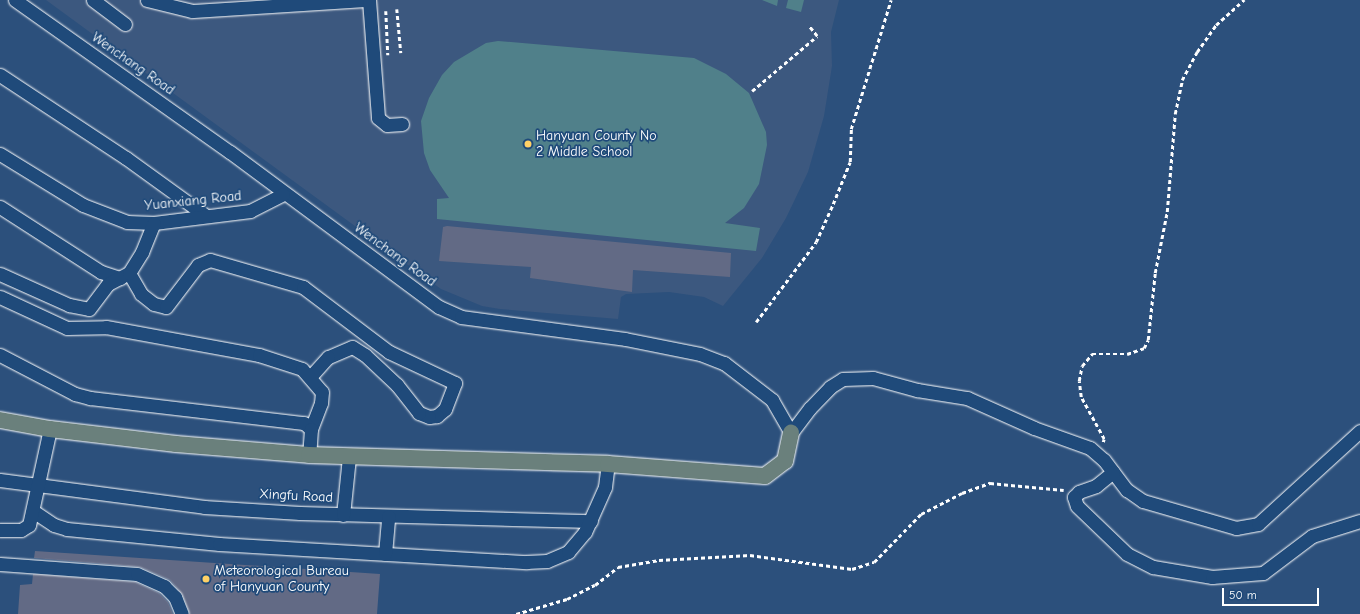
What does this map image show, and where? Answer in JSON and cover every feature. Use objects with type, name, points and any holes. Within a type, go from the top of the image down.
[{"type":"main road","points":[[0,420],[50,429],[176,444],[309,455],[608,464],[765,476],[785,461],[791,433]]},
{"type":"street","name":"Wenchang Road","points":[[15,0],[230,152],[283,194],[420,294],[461,317],[625,339],[700,354],[724,363],[772,400],[791,433]]},
{"type":"street","points":[[93,0],[125,24]]},
{"type":"street","points":[[147,0],[192,11],[368,0],[378,118],[387,125],[402,124]]},
{"type":"street","points":[[0,75],[126,158],[206,216]]},
{"type":"street","name":"Yuanxiang Road","points":[[0,154],[83,205],[127,222],[154,223],[250,211],[283,194]]},
{"type":"street","points":[[0,207],[101,272],[125,275],[141,294],[154,304],[166,307],[198,265],[210,260],[303,287],[389,352],[455,383],[445,409],[437,416],[428,417],[420,413],[397,386],[365,355],[352,347],[328,357],[310,377]]},
{"type":"street","points":[[0,274],[69,306],[89,309],[108,284],[125,275],[142,252],[154,223]]},
{"type":"street","points":[[0,297],[67,328],[106,327],[259,355],[302,369],[322,392],[321,403],[311,429],[309,455]]},
{"type":"street","points":[[0,356],[75,394],[90,398],[304,423],[311,429]]},
{"type":"street","points":[[791,433],[810,408],[830,387],[844,379],[873,378],[918,390],[967,398],[1034,428],[1090,448],[1099,456],[1127,490],[1143,501],[1236,528],[1258,524],[1360,431]]},
{"type":"street","points":[[0,530],[16,531],[26,528],[33,511],[40,484],[50,429]]},
{"type":"street","points":[[342,515],[349,457]]},
{"type":"street","points":[[33,511],[54,525],[67,529],[219,544],[526,562],[547,561],[568,552],[591,521],[604,487],[608,464]]},
{"type":"street","points":[[1113,472],[1096,486],[1079,492],[1074,497],[1077,506],[1127,554],[1153,567],[1212,577],[1264,573],[1312,536],[1360,521]]},
{"type":"street","name":"Xingfu Road","points":[[0,480],[40,484],[204,507],[342,515],[591,521]]},
{"type":"street","points":[[385,554],[388,516]]},
{"type":"street","points":[[0,564],[137,574],[164,586],[175,597],[182,614]]},
{"type":"path","points":[[756,322],[816,242],[833,204],[850,162],[851,129],[891,0]]},
{"type":"path","points":[[1099,456],[1104,439],[1081,397],[1078,381],[1082,366],[1092,354],[1127,354],[1144,348],[1148,340],[1155,272],[1167,212],[1170,156],[1182,80],[1197,52],[1216,25],[1244,0]]},
{"type":"path","points":[[397,9],[401,53]]},
{"type":"path","points":[[386,11],[388,55]]},
{"type":"path","points":[[752,92],[817,36],[809,26]]},
{"type":"path","points":[[516,614],[567,599],[595,585],[618,567],[659,560],[750,555],[852,569],[874,562],[920,514],[962,493],[990,483],[1079,492]]},
{"type":"shaded area","name":"Hanyuan County No 2 Middle School","points":[[46,0],[839,0],[831,32],[832,66],[824,116],[808,172],[786,218],[762,258],[723,306],[704,297],[669,292],[626,294],[621,297],[618,319],[500,309],[482,306],[441,289]]},
{"type":"green space","points":[[762,0],[778,0],[777,6]]},
{"type":"green space","points":[[788,0],[804,0],[801,12],[786,8]]},
{"type":"green space","points":[[498,41],[694,58],[726,74],[749,93],[766,132],[767,145],[759,184],[744,208],[725,223],[760,228],[756,251],[437,219],[437,199],[449,198],[430,170],[424,153],[421,121],[429,98],[442,75],[454,62],[486,43]]},
{"type":"building","points":[[447,226],[731,253],[730,277],[633,270],[632,292],[530,278],[531,267],[439,261],[443,227]]},
{"type":"building","points":[[35,551],[380,574],[377,614],[190,614],[182,594],[170,580],[140,567],[34,558]]},
{"type":"building","points":[[33,574],[135,582],[159,593],[168,602],[173,614],[18,614],[20,585],[32,584]]},
{"type":"place","name":"Hanyuan County No 2 Middle School","points":[[528,144]]},
{"type":"place","name":"Meteorological Bureau of Hanyuan County","points":[[206,579]]}]
